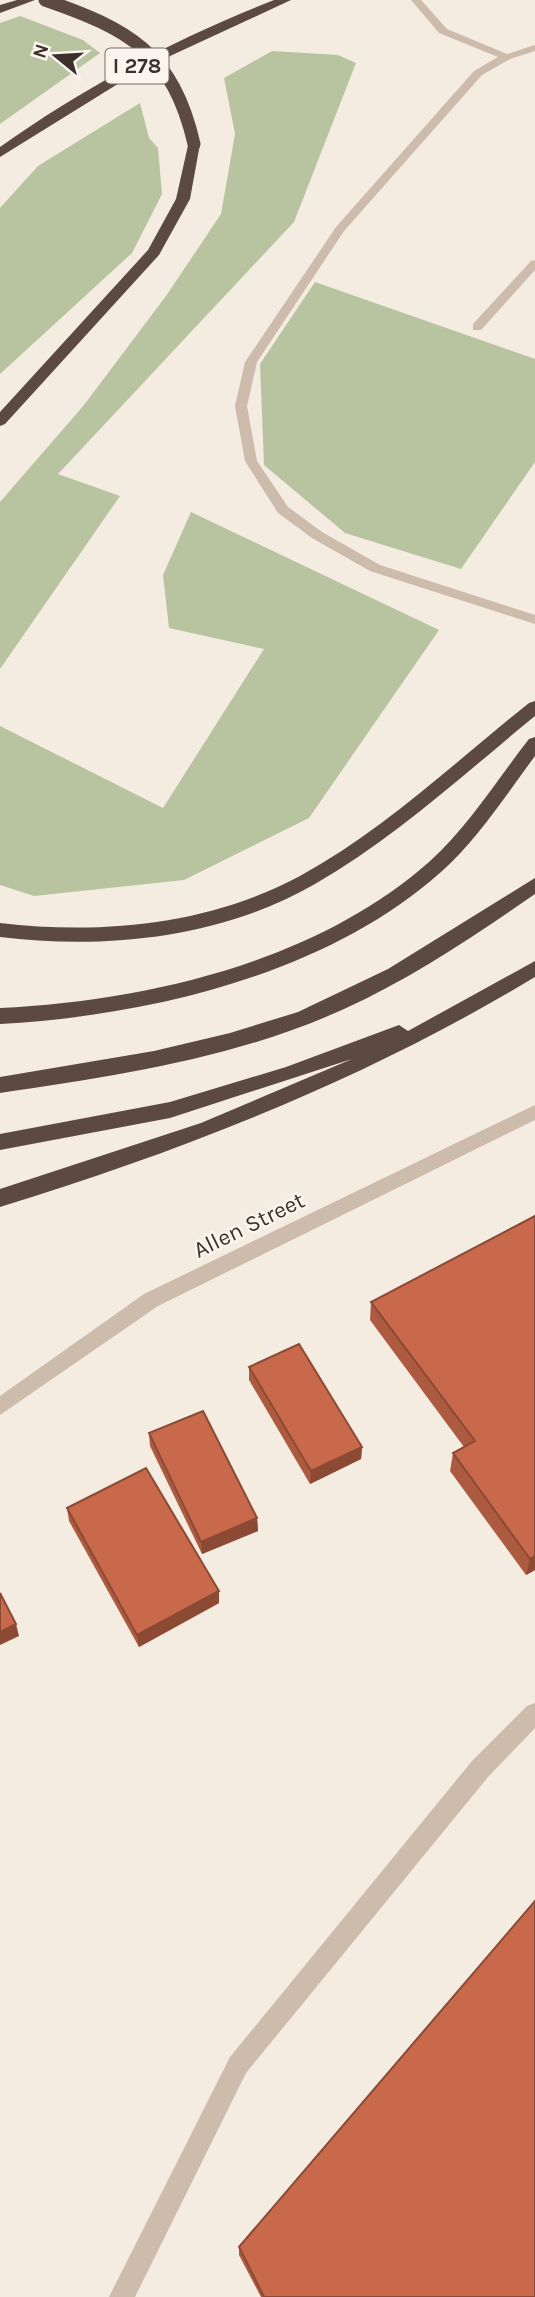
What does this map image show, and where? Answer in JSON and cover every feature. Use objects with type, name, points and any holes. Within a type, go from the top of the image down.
[{"type":"highway","points":[[0,9],[29,0]]},
{"type":"highway","points":[[0,421],[154,252],[183,199],[194,144],[187,107],[167,71],[152,54],[91,16],[45,0]]},
{"type":"highway","name":"I 278","points":[[0,153],[59,112],[158,54],[285,0]]},
{"type":"highway","points":[[0,930],[52,936],[123,934],[224,913],[274,895],[305,881],[346,854],[535,707]]},
{"type":"highway","points":[[0,1016],[53,1015],[178,990],[258,968],[310,947],[370,914],[446,857],[535,743]]},
{"type":"highway","points":[[0,1085],[170,1058],[307,1016],[427,955],[535,885]]},
{"type":"highway","points":[[0,1198],[113,1163],[266,1108],[359,1067],[535,968]]},
{"type":"highway","points":[[0,1142],[170,1110],[290,1073],[460,1010]]},
{"type":"street","points":[[415,0],[443,31],[506,57]]},
{"type":"street","points":[[535,48],[506,57],[478,73],[340,229],[251,362],[241,406],[251,461],[283,510],[317,535],[375,568],[535,620]]},
{"type":"street","points":[[477,327],[535,263]]},
{"type":"street","name":"Allen Street","points":[[0,1407],[151,1300],[535,1112]]},
{"type":"street","points":[[122,2297],[238,2065],[480,1769],[535,1713]]},
{"type":"green space","points":[[20,16],[83,40],[100,53],[0,124],[0,23]]},
{"type":"green space","points":[[272,51],[338,55],[356,63],[294,222],[58,474],[120,496],[0,669],[0,502],[84,405],[166,296],[221,214],[235,134],[224,78]]},
{"type":"green space","points":[[140,103],[149,138],[158,148],[162,194],[132,253],[0,374],[0,208],[38,166]]},
{"type":"green space","points":[[315,282],[535,359],[535,462],[461,569],[345,533],[264,465],[260,364]]},
{"type":"green space","points":[[191,512],[439,630],[309,818],[184,880],[34,896],[0,885],[0,726],[163,808],[264,649],[169,628],[163,575]]},
{"type":"building","points":[[535,1216],[535,1556],[530,1559],[453,1453],[475,1441],[371,1302]]},
{"type":"building","points":[[299,1344],[362,1447],[311,1471],[249,1367]]},
{"type":"building","points":[[203,1411],[257,1518],[201,1542],[149,1433]]},
{"type":"building","points":[[146,1468],[219,1591],[137,1635],[67,1508]]},
{"type":"building","points":[[0,1593],[16,1624],[0,1632]]},
{"type":"building","points":[[535,1901],[535,2297],[264,2297],[239,2247]]}]
